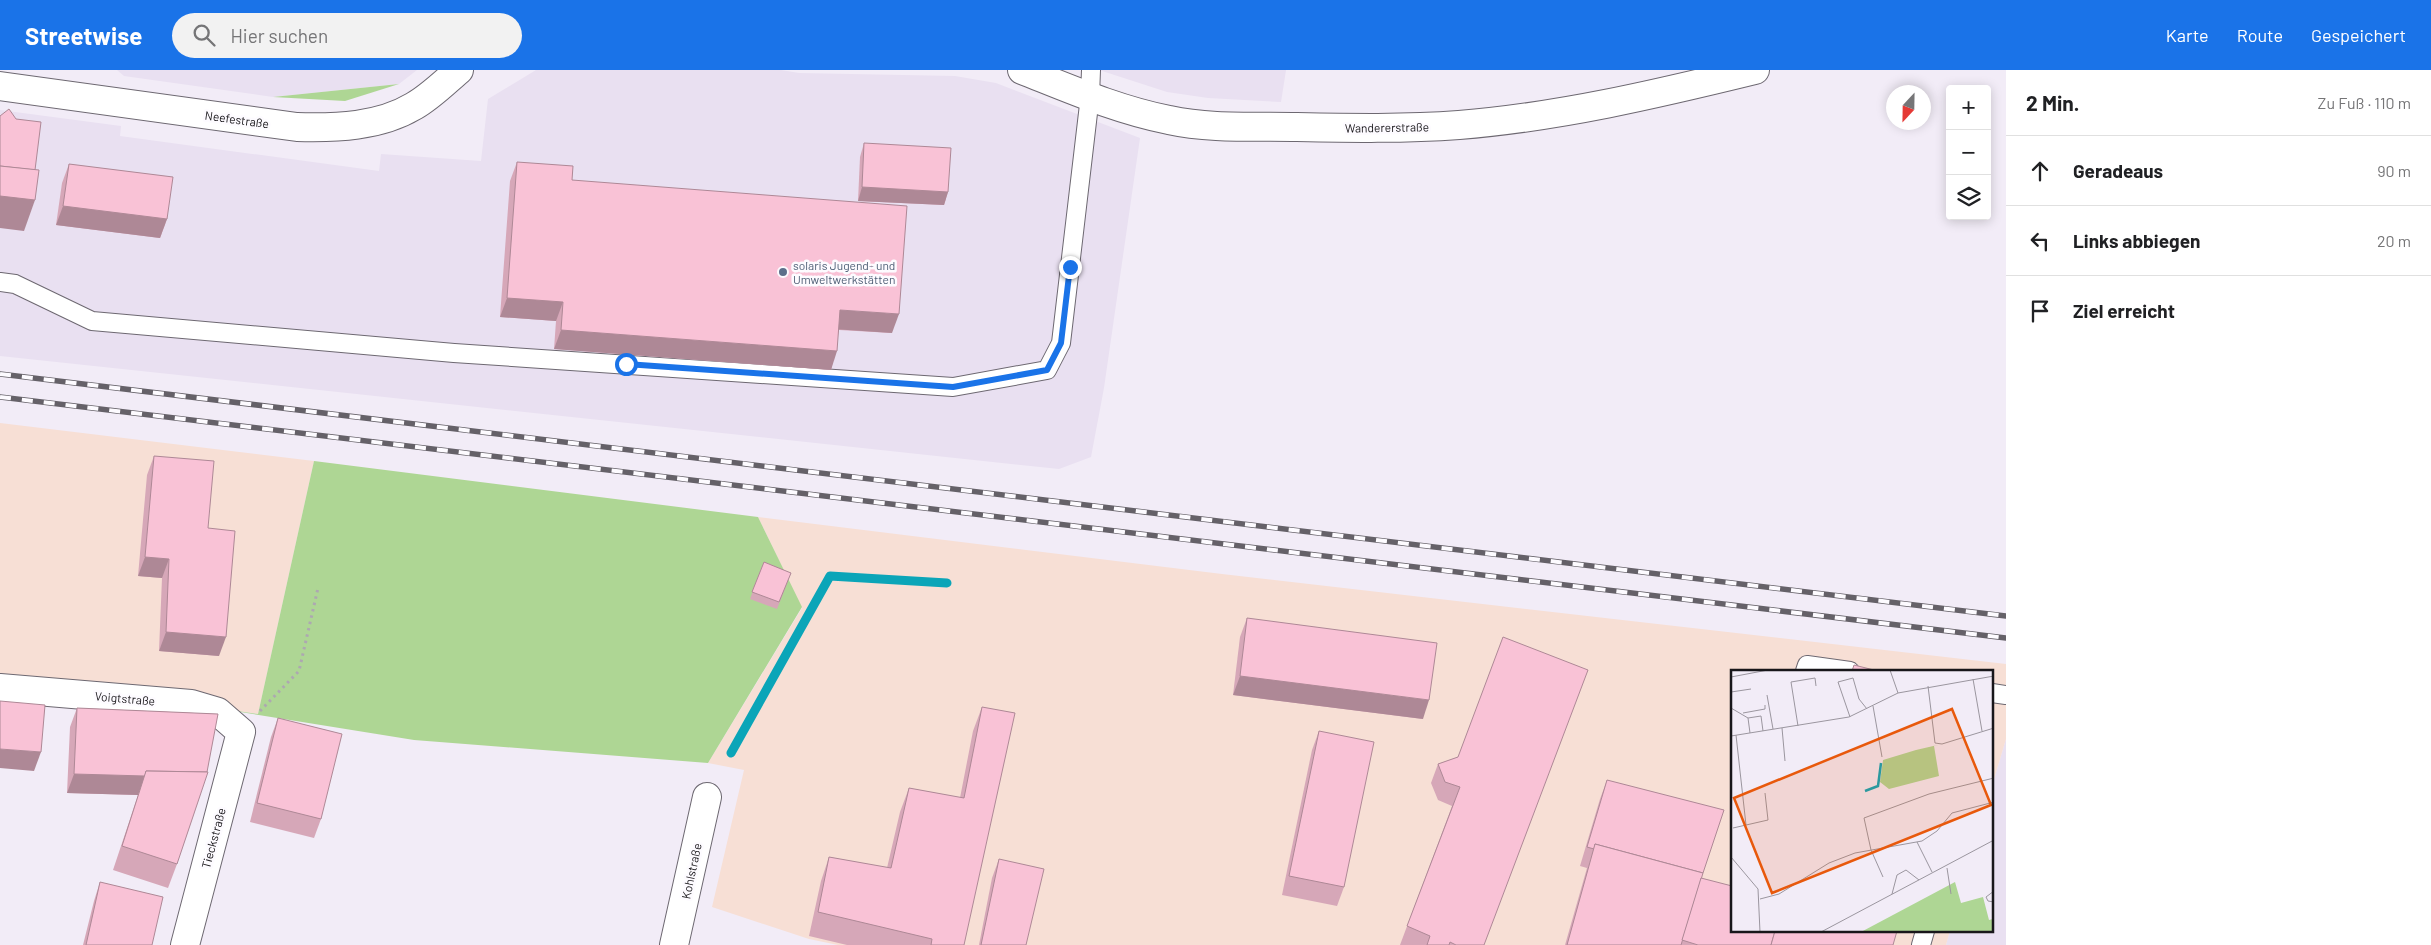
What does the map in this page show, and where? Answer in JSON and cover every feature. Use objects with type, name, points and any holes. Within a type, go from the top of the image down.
[{"type":"street","name":"Neefestraße","points":[[0,86],[297,127],[329,128],[369,123],[393,117],[415,106],[460,70]]},
{"type":"street","name":"Wandererstraße","points":[[1022,70],[1091,83],[1147,115],[1170,121],[1199,124],[1321,127],[1459,125],[1614,104],[1755,70]]},
{"type":"street","name":"Voigtstraße","points":[[0,688],[191,704],[218,712],[241,732]]},
{"type":"street","name":"Tieckstraße","points":[[185,945],[241,732]]},
{"type":"street","name":"Kohlstraße","points":[[674,945],[707,797]]},
{"type":"lane","points":[[0,282],[15,284],[92,321],[454,352],[953,387],[1047,370],[1061,343],[1091,83]]},
{"type":"lane","points":[[1805,670],[1807,665],[1843,670]]},
{"type":"lane","points":[[1921,945],[1925,932]]},
{"type":"path","points":[[241,732],[299,671],[318,588]]},
{"type":"shaded area","points":[[117,70],[417,70],[399,84],[273,97],[124,76]]},
{"type":"shaded area","points":[[536,70],[781,70],[799,73],[955,76],[996,83],[1140,138],[1104,388],[1091,457],[1059,469],[0,356],[0,110],[121,126],[120,136],[379,171],[381,154],[481,161],[488,99]]},
{"type":"shaded area","points":[[1099,70],[1286,70],[1281,102],[1208,98],[1167,92]]},
{"type":"shaded area","points":[[0,423],[314,461],[258,714],[191,704],[0,683]]},
{"type":"shaded area","points":[[758,517],[1222,574],[2006,664],[2006,739],[1994,779],[1994,670],[1731,670],[1731,932],[1950,932],[1946,945],[838,945],[809,939],[712,907],[744,770],[708,763],[802,608]]},
{"type":"shaded area","points":[[2006,739],[2006,945],[1946,945],[1950,932],[1994,932],[1994,779]]},
{"type":"green space","points":[[399,84],[345,101],[273,97]]},
{"type":"green space","points":[[314,461],[758,517],[802,607],[708,763],[414,740],[191,704],[258,714]]},
{"type":"building","points":[[9,109],[16,119],[41,122],[35,170],[0,166],[0,116]]},
{"type":"building","points":[[864,143],[951,148],[948,192],[862,187]]},
{"type":"building","points":[[517,162],[573,166],[572,180],[907,206],[899,314],[840,310],[837,351],[561,330],[563,302],[507,298]]},
{"type":"building","points":[[69,164],[173,177],[167,219],[63,206]]},
{"type":"building","points":[[0,166],[39,170],[35,200],[0,196]]},
{"type":"building","points":[[154,456],[214,461],[208,528],[235,531],[226,637],[166,632],[169,559],[145,557]]},
{"type":"building","points":[[764,562],[791,573],[779,602],[752,592]]},
{"type":"building","points":[[1247,618],[1437,643],[1429,700],[1240,676]]},
{"type":"building","points":[[1503,637],[1588,670],[1484,945],[1456,945],[1450,942],[1449,945],[1427,945],[1430,936],[1407,926],[1460,787],[1445,782],[1438,764],[1458,757]]},
{"type":"building","points":[[1854,665],[1874,670],[1852,670]]},
{"type":"building","points":[[0,701],[45,705],[41,752],[0,749]]},
{"type":"building","points":[[982,707],[1015,713],[964,945],[931,945],[932,939],[818,912],[829,857],[891,868],[909,788],[964,798]]},
{"type":"building","points":[[77,708],[218,714],[207,772],[146,771],[145,776],[74,774]]},
{"type":"building","points":[[278,718],[342,734],[321,819],[257,803]]},
{"type":"building","points":[[1319,731],[1374,742],[1344,887],[1289,876]]},
{"type":"building","points":[[146,771],[208,772],[177,864],[122,846]]},
{"type":"building","points":[[1607,780],[1724,810],[1703,873],[1595,844],[1594,849],[1587,847]]},
{"type":"building","points":[[1595,844],[1703,873],[1681,945],[1567,945]]},
{"type":"building","points":[[999,859],[1044,869],[1026,945],[981,945]]},
{"type":"building","points":[[1701,878],[1731,886],[1731,932],[1775,932],[1771,945],[1698,945],[1682,940]]},
{"type":"building","points":[[100,882],[163,897],[152,945],[86,945]]},
{"type":"building","points":[[1775,932],[1897,932],[1893,945],[1771,945]]},
{"type":"waterway","points":[[731,753],[830,576],[947,583]]},
{"type":"railway","points":[[0,374],[2006,616]]},
{"type":"railway","points":[[0,397],[2006,638]]},
{"type":"place","name":"solaris Jugend- und Umweltwerkstätten","points":[[783,272]]},
{"type":"route","points":[[626,364],[953,387],[1047,370],[1061,343],[1070,267]]}]
